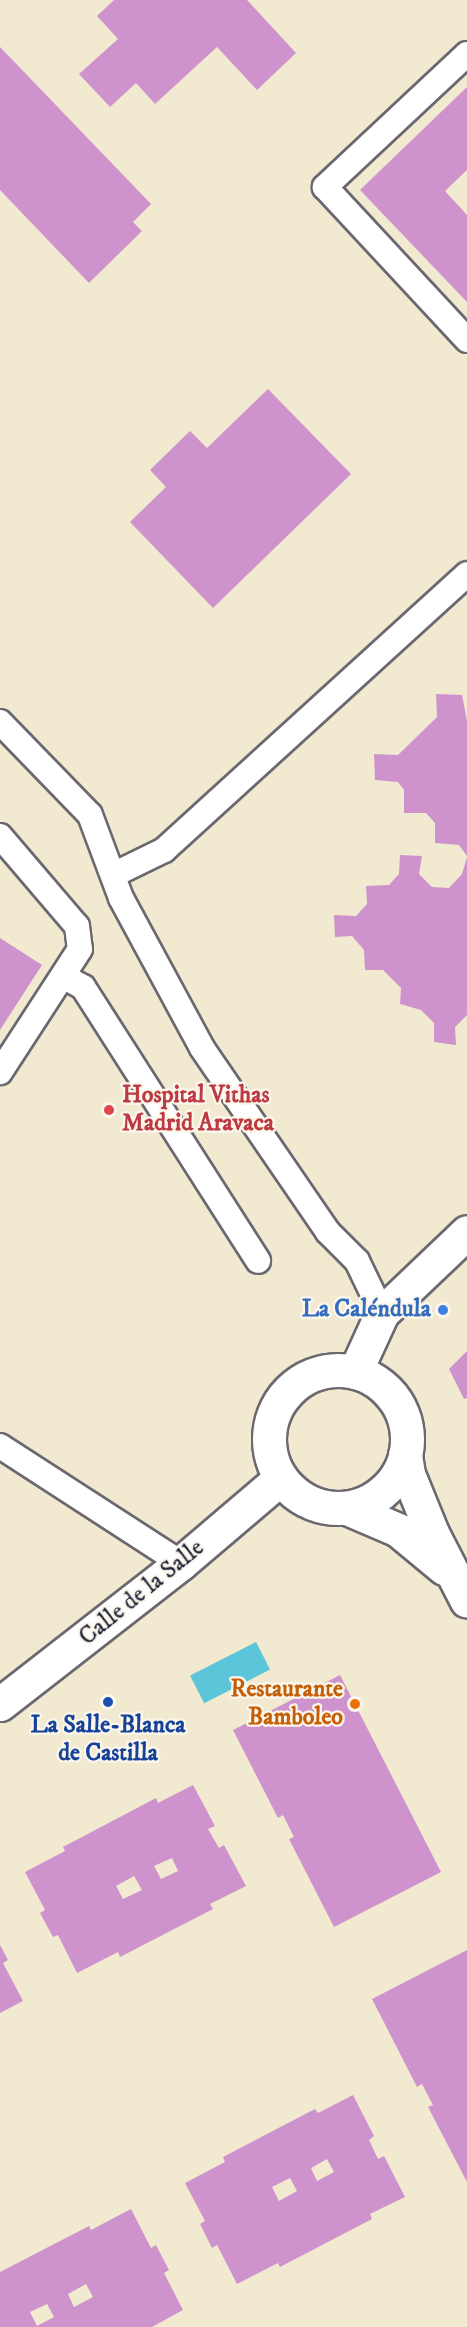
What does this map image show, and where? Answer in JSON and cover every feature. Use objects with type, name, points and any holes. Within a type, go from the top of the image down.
[{"type":"street","points":[[355,1372],[382,1313],[467,1232]]},
{"type":"street","points":[[347,1508],[367,1502],[384,1490],[397,1474],[405,1455],[407,1434],[402,1413],[383,1388],[355,1372],[314,1374],[281,1399],[272,1418],[269,1438],[271,1459],[281,1478],[310,1503],[347,1508],[398,1530],[462,1591]]},
{"type":"street","points":[[405,1455],[428,1523],[462,1591]]},
{"type":"street","name":"Calle de la Salle","points":[[0,1704],[181,1563],[281,1478]]},
{"type":"lane","points":[[467,54],[325,187],[467,340]]},
{"type":"lane","points":[[113,875],[164,850],[467,574]]},
{"type":"lane","points":[[0,722],[90,815],[121,898],[202,1048],[328,1232],[357,1262],[382,1313]]},
{"type":"lane","points":[[0,836],[77,926],[80,949],[0,1072]]},
{"type":"lane","points":[[63,976],[83,987],[258,1261]]},
{"type":"lane","points":[[0,1446],[181,1563]]},
{"type":"water","points":[[256,1642],[270,1670],[204,1703],[190,1676]]},
{"type":"building","points":[[114,0],[247,0],[296,53],[257,90],[217,47],[155,104],[136,83],[110,107],[79,74],[118,39],[97,16]]},
{"type":"building","points":[[0,47],[151,204],[133,222],[142,231],[89,283],[0,190]]},
{"type":"building","points":[[467,87],[467,170],[445,191],[467,215],[467,302],[360,190]]},
{"type":"building","points":[[268,389],[351,474],[213,608],[130,522],[166,487],[150,470],[190,431],[207,448]]},
{"type":"building","points":[[436,694],[462,695],[467,721],[467,856],[459,845],[435,843],[435,823],[426,813],[404,813],[404,790],[398,782],[375,780],[374,754],[398,755],[437,717]]},
{"type":"building","points":[[400,855],[422,856],[419,874],[432,887],[449,888],[462,874],[467,857],[467,1015],[455,1027],[456,1045],[434,1042],[434,1023],[421,1010],[400,1004],[401,988],[383,970],[365,970],[364,950],[352,936],[335,937],[334,915],[356,916],[367,904],[366,886],[389,885],[399,874]]},
{"type":"building","points":[[0,938],[42,965],[0,1030]]},
{"type":"building","points":[[467,1351],[467,1398],[464,1399],[449,1369]]},
{"type":"building","points":[[340,1675],[441,1872],[334,1927],[289,1839],[294,1837],[283,1815],[278,1818],[233,1730]]},
{"type":"building","points":[[193,1785],[215,1826],[208,1829],[219,1848],[224,1845],[246,1886],[210,1904],[213,1909],[120,1957],[118,1952],[77,1973],[58,1935],[53,1937],[40,1913],[45,1910],[25,1872],[65,1851],[63,1847],[156,1798],[158,1803]],"holes":[[[172,1858],[178,1871],[161,1879],[154,1866]],[[134,1876],[142,1890],[123,1899],[116,1886]]]},
{"type":"building","points":[[0,1945],[8,1960],[3,1963],[23,2001],[0,2013]]},
{"type":"building","points":[[467,1950],[467,2182],[428,2107],[433,2105],[422,2084],[417,2087],[372,1999]]},
{"type":"building","points":[[353,2095],[374,2136],[369,2140],[378,2159],[384,2156],[405,2197],[370,2214],[372,2219],[280,2267],[278,2263],[237,2284],[217,2245],[212,2248],[200,2224],[205,2221],[185,2183],[225,2162],[223,2157],[315,2109],[318,2113]],"holes":[[[327,2159],[334,2172],[317,2181],[311,2168]],[[290,2178],[297,2191],[279,2201],[272,2187]]]},
{"type":"building","points":[[131,2209],[151,2248],[156,2245],[169,2270],[164,2273],[183,2310],[152,2327],[0,2327],[0,2272],[89,2226],[91,2230]],"holes":[[[86,2284],[93,2297],[74,2307],[68,2294]],[[47,2304],[54,2317],[37,2326],[30,2312]]]},
{"type":"place","name":"Hospital Vithas Madrid Aravaca","points":[[109,1110]]},
{"type":"place","name":"La Caléndula","points":[[443,1310]]},
{"type":"place","name":"La Salle-Blanca de Castilla","points":[[108,1702]]},
{"type":"place","name":"Restaurante Bamboleo","points":[[355,1704]]}]
